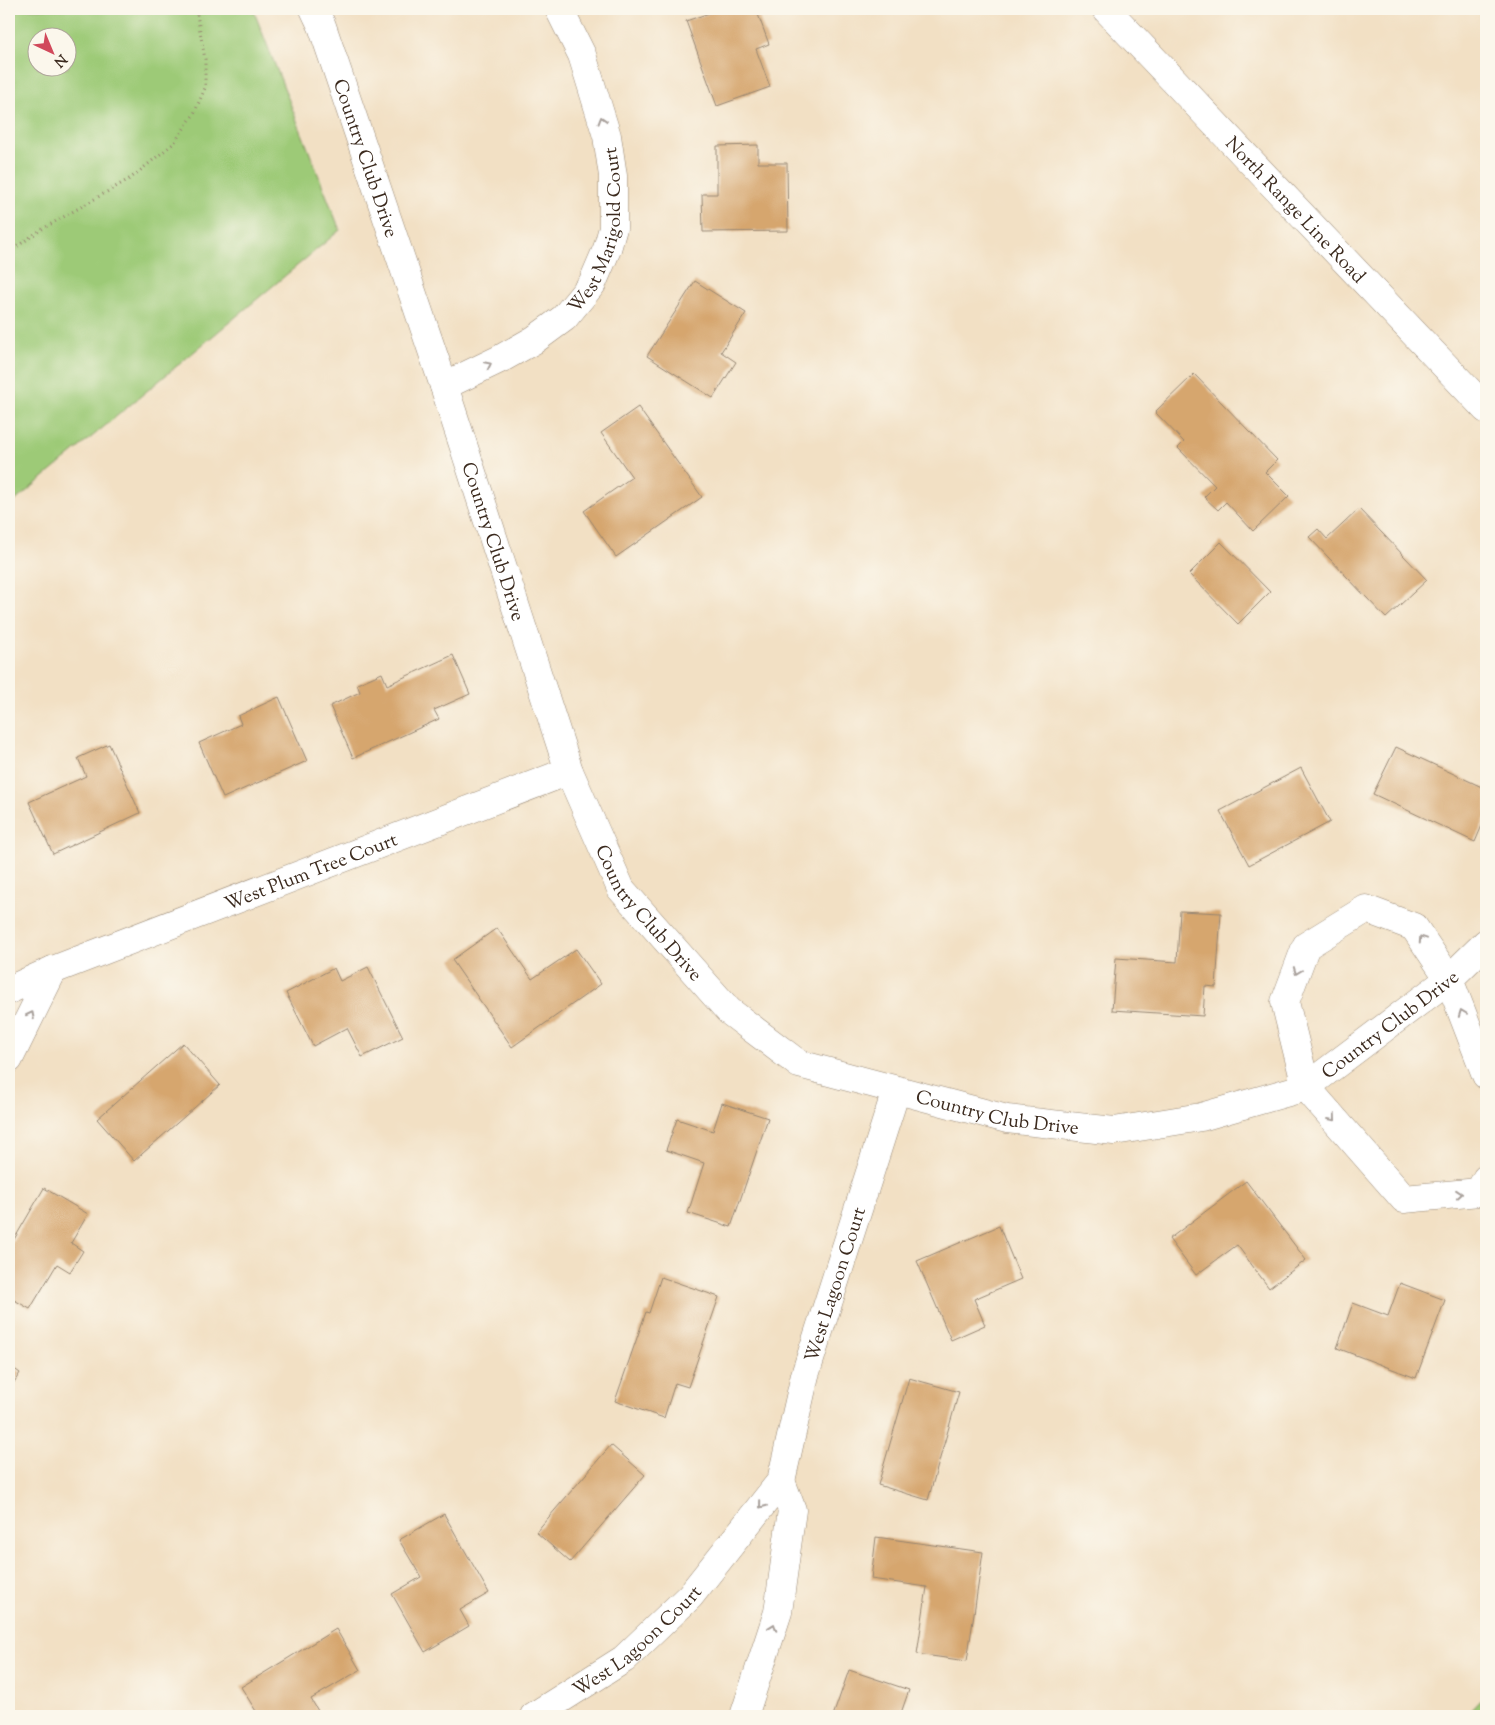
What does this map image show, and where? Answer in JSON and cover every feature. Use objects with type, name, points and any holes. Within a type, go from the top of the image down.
[{"type":"street","name":"Country Club Drive","points":[[314,9],[322,26],[444,386],[569,771],[621,889],[729,1012],[799,1064],[1007,1119],[1114,1131],[1201,1117],[1306,1087],[1449,979],[1486,944]]},
{"type":"street","name":"West Marigold Court","points":[[444,386],[526,344],[564,318],[592,284],[607,249],[613,228],[613,176],[607,136],[582,55],[559,9]]},
{"type":"street","name":"North Range Line Road","points":[[1106,9],[1486,409]]},
{"type":"street","name":"West Plum Tree Court","points":[[9,990],[53,970],[569,771]]},
{"type":"street","points":[[1486,1074],[1449,979],[1414,927],[1366,909],[1306,946],[1285,1002],[1306,1087],[1404,1199],[1479,1192],[1486,1179]]},
{"type":"street","points":[[9,1059],[53,970]]},
{"type":"street","name":"West Lagoon Court","points":[[534,1716],[624,1659],[690,1596],[782,1481],[805,1374],[896,1091]]},
{"type":"street","points":[[744,1716],[778,1612],[792,1510],[782,1481]]},
{"type":"path","points":[[9,252],[39,231],[131,178],[174,144],[194,114],[206,88],[205,59],[196,9]]},
{"type":"green space","points":[[9,9],[253,9],[340,230],[9,506]]},
{"type":"green space","points":[[1486,1694],[1486,1716],[1465,1716]]},
{"type":"building","points":[[721,9],[756,9],[769,44],[756,49],[770,87],[717,106],[686,21]]},
{"type":"building","points":[[758,145],[758,163],[787,163],[788,231],[703,232],[702,194],[717,194],[717,146]]},
{"type":"building","points":[[695,281],[746,313],[721,352],[736,362],[713,398],[647,356]]},
{"type":"building","points":[[1194,374],[1277,460],[1265,472],[1289,496],[1253,531],[1226,502],[1218,510],[1204,497],[1215,486],[1178,448],[1184,442],[1155,412]]},
{"type":"building","points":[[638,407],[702,497],[616,557],[584,511],[632,477],[601,433]]},
{"type":"building","points":[[1359,509],[1427,580],[1386,618],[1309,537],[1318,529],[1327,539]]},
{"type":"building","points":[[1221,542],[1270,592],[1238,624],[1189,574]]},
{"type":"building","points":[[453,655],[470,694],[434,710],[439,719],[353,758],[330,706],[360,692],[357,684],[382,673],[387,685]]},
{"type":"building","points":[[279,697],[307,761],[223,798],[199,743],[241,724],[238,716]]},
{"type":"building","points":[[109,744],[140,813],[53,854],[29,802],[86,776],[78,758]]},
{"type":"building","points":[[1396,747],[1486,789],[1486,816],[1475,842],[1373,794]]},
{"type":"building","points":[[1301,768],[1330,822],[1249,865],[1220,811]]},
{"type":"building","points":[[1180,911],[1221,913],[1216,987],[1205,986],[1203,1016],[1112,1010],[1116,958],[1177,962]]},
{"type":"building","points":[[497,928],[532,979],[576,949],[601,984],[512,1047],[452,960]]},
{"type":"building","points":[[368,967],[403,1037],[362,1057],[347,1028],[313,1046],[286,993],[334,968],[340,981]]},
{"type":"building","points":[[183,1043],[220,1085],[134,1161],[97,1119]]},
{"type":"building","points":[[722,1103],[768,1118],[731,1227],[688,1213],[704,1163],[666,1150],[677,1119],[713,1131]]},
{"type":"building","points":[[1246,1181],[1306,1260],[1269,1288],[1237,1245],[1196,1275],[1169,1239]]},
{"type":"building","points":[[44,1188],[88,1214],[71,1243],[83,1251],[70,1272],[57,1264],[30,1309],[9,1297],[9,1248]]},
{"type":"building","points":[[999,1226],[1021,1279],[974,1299],[985,1325],[951,1340],[917,1261]]},
{"type":"building","points":[[661,1277],[719,1297],[688,1387],[675,1383],[664,1418],[615,1401],[646,1312],[649,1313]]},
{"type":"building","points":[[1400,1283],[1445,1300],[1416,1378],[1337,1348],[1353,1303],[1388,1316]]},
{"type":"building","points":[[9,1365],[20,1373],[9,1390]]},
{"type":"building","points":[[909,1378],[959,1392],[928,1500],[878,1485]]},
{"type":"building","points":[[611,1445],[645,1475],[570,1562],[536,1532]]},
{"type":"building","points":[[444,1514],[489,1593],[460,1610],[469,1626],[425,1652],[392,1594],[421,1577],[399,1540]]},
{"type":"building","points":[[876,1537],[983,1552],[967,1661],[917,1654],[927,1587],[871,1579]]},
{"type":"building","points":[[336,1629],[360,1670],[311,1699],[321,1716],[259,1716],[241,1687]]},
{"type":"building","points":[[849,1670],[909,1690],[900,1716],[833,1716]]}]
